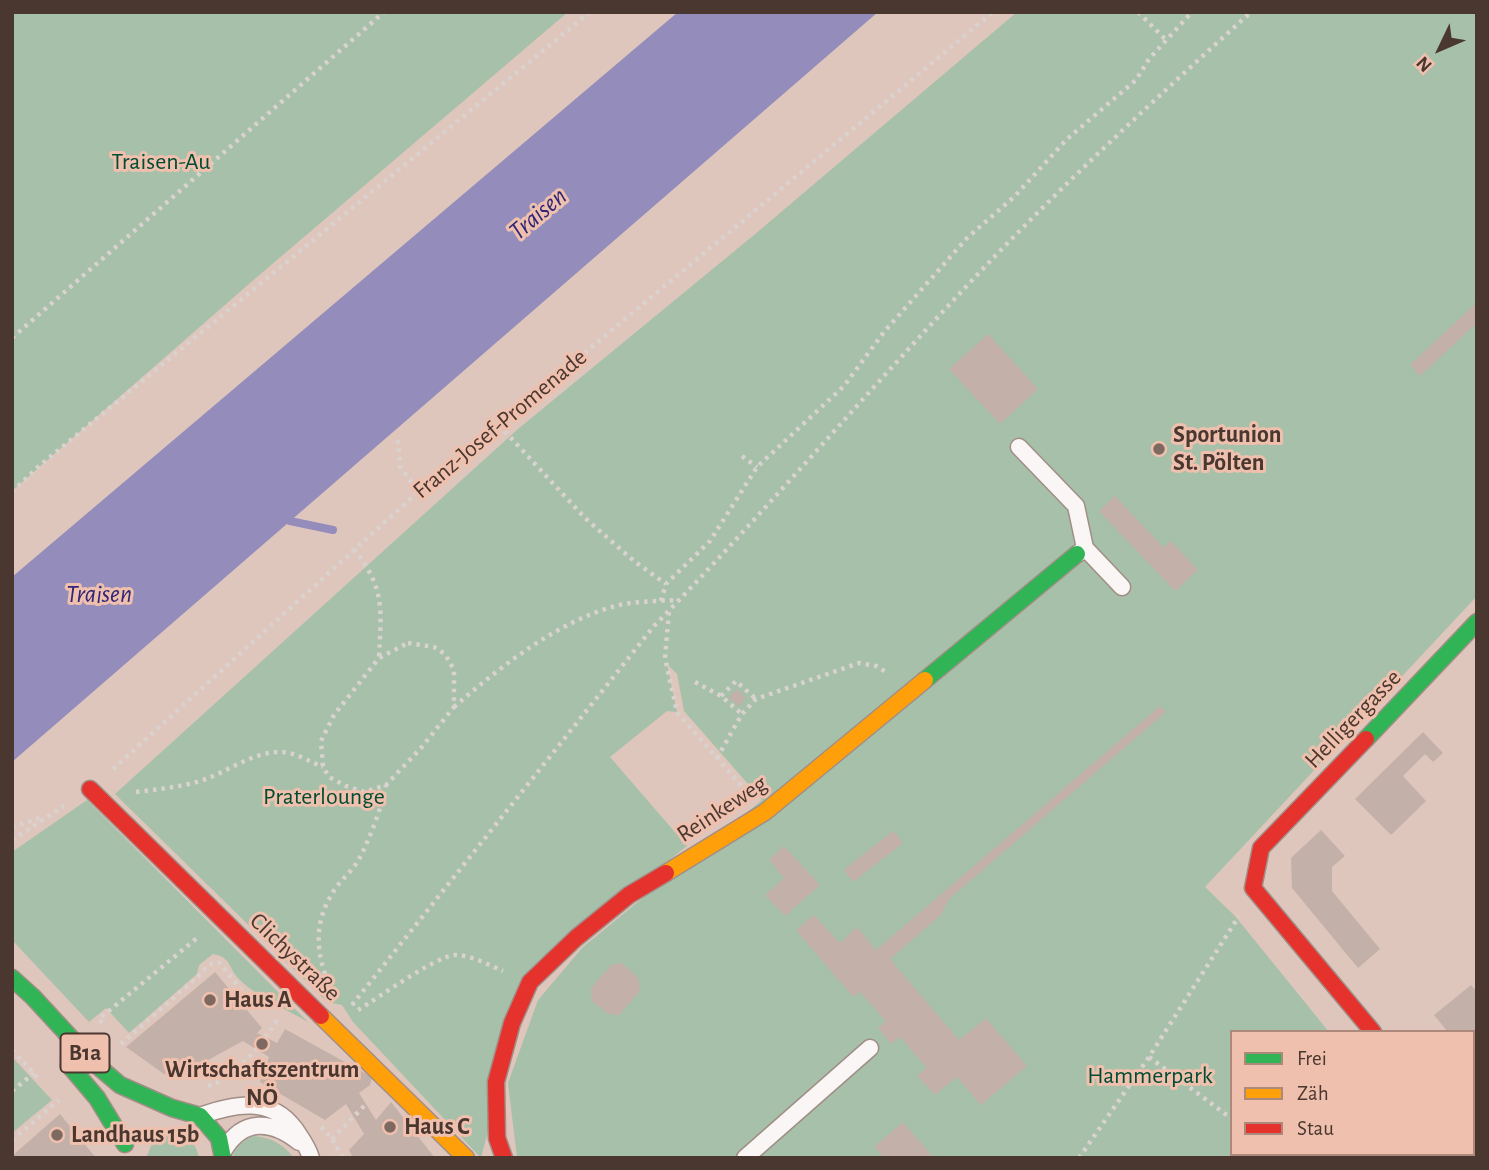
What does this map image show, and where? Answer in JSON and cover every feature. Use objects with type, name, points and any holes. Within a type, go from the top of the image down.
[{"type":"street","name":"Reinkeweg","points":[[503,1158],[497,1138],[496,1082],[512,1023],[530,982],[576,938],[629,895],[765,812],[1081,551]]},
{"type":"street","name":"Helligergasse","points":[[1252,888],[1261,848],[1477,622]]},
{"type":"street","name":"Clichystraße","points":[[90,789],[466,1158]]},
{"type":"street","points":[[1252,888],[1371,1030]]},
{"type":"street","name":"B1a","points":[[12,978],[120,1085],[172,1108],[200,1116]]},
{"type":"street","name":"B1a","points":[[58,1053],[97,1098],[127,1145]]},
{"type":"street","points":[[149,1115],[172,1108]]},
{"type":"street","points":[[200,1116],[219,1138],[223,1155]]},
{"type":"lane","points":[[1019,447],[1076,506],[1081,551],[1122,587]]},
{"type":"lane","points":[[746,1158],[870,1048]]},
{"type":"lane","points":[[200,1116],[239,1105],[264,1107],[278,1112],[290,1123],[310,1154]]},
{"type":"lane","points":[[223,1155],[238,1132],[264,1125],[285,1133],[310,1154]]},
{"type":"path","points":[[12,338],[384,12]]},
{"type":"path","points":[[12,492],[38,467],[590,12]]},
{"type":"path","name":"Franz-Josef-Promenade","points":[[12,840],[90,789],[418,492],[993,12]]},
{"type":"path","points":[[1138,12],[1167,41]]},
{"type":"path","points":[[661,601],[666,584],[710,541],[757,467],[844,386],[884,332],[967,238],[1014,198],[1067,139],[1136,80],[1149,59],[1192,12]]},
{"type":"path","points":[[333,1026],[654,626],[998,253],[1100,152],[1251,12]]},
{"type":"path","points":[[499,425],[585,518],[634,561],[666,584]]},
{"type":"path","points":[[398,440],[400,466],[418,492]]},
{"type":"path","points":[[742,456],[757,467]]},
{"type":"path","points":[[354,549],[364,561],[379,592],[379,658]]},
{"type":"path","points":[[327,979],[317,935],[322,917],[336,888],[357,863],[368,840],[386,785],[454,707],[528,649],[576,622],[619,605],[680,600]]},
{"type":"path","points":[[669,611],[665,658],[677,712],[765,812]]},
{"type":"path","points":[[386,785],[364,792],[329,776],[323,767],[321,741],[334,715],[379,658],[408,643],[434,647],[445,654],[454,670],[454,707]]},
{"type":"path","points":[[717,758],[742,714],[756,699],[859,663],[882,670],[910,692]]},
{"type":"path","points":[[721,696],[736,681],[756,699]]},
{"type":"path","points":[[695,682],[721,696],[742,714]]},
{"type":"path","points":[[133,792],[172,788],[206,779],[258,756],[273,753],[292,754],[323,767]]},
{"type":"path","points":[[12,827],[51,815]]},
{"type":"path","points":[[1079,1158],[1149,1057],[1245,907],[1252,888]]},
{"type":"path","points":[[99,1019],[222,917]]},
{"type":"path","points":[[333,1026],[435,963],[454,955],[475,959],[530,982]]},
{"type":"path","points":[[127,1052],[120,1045],[202,973],[206,966],[214,962],[220,963],[241,990],[279,1016],[247,1058],[220,1082],[196,1089]]},
{"type":"path","points":[[12,1050],[34,1073],[12,1091]]},
{"type":"path","points":[[1149,1057],[1230,1118]]},
{"type":"path","points":[[13,1139],[59,1100]]},
{"type":"green space","name":"Traisen-Au","points":[[12,12],[568,12],[250,283],[12,491]]},
{"type":"green space","points":[[1017,12],[1477,12],[1477,596],[1205,887],[1235,916],[1327,1030],[1230,1030],[1230,1156],[1431,1158],[517,1158],[508,1083],[538,1000],[583,947],[762,800],[684,711],[677,674],[667,664],[677,712],[667,711],[610,757],[687,846],[530,970],[481,1158],[353,1022],[342,1005],[327,1002],[115,794],[518,429],[754,235]]},
{"type":"green space","points":[[87,800],[308,1022],[255,992],[236,976],[224,958],[213,954],[199,965],[197,974],[129,1033],[106,1008],[89,1022],[12,940],[12,852]]},
{"type":"green space","points":[[12,1057],[52,1100],[12,1133]]},
{"type":"green space","points":[[169,1133],[189,1139],[199,1158],[146,1158],[153,1141]]},
{"type":"green space","points":[[253,1136],[276,1142],[294,1158],[232,1158],[240,1144]]},
{"type":"water","name":"Traisen","points":[[678,12],[878,12],[12,762],[12,577]]},
{"type":"building","points":[[1477,302],[1477,323],[1420,376],[1410,365]]},
{"type":"building","points":[[988,334],[1038,389],[1000,424],[949,369]]},
{"type":"building","points":[[1115,496],[1164,548],[1171,541],[1198,570],[1175,591],[1099,511]]},
{"type":"building","points":[[737,689],[746,698],[738,706],[729,697]]},
{"type":"building","points":[[1160,706],[1166,712],[949,899],[941,915],[890,959],[959,1040],[986,1018],[1027,1066],[981,1105],[957,1077],[935,1095],[917,1076],[926,1067],[900,1037],[891,1044],[878,1028],[886,1021],[860,992],[853,997],[796,930],[814,915],[840,943],[857,927],[876,950]]},
{"type":"building","points":[[1423,732],[1443,753],[1433,762],[1425,754],[1403,776],[1426,801],[1391,835],[1355,799]]},
{"type":"building","points":[[1321,830],[1345,856],[1332,867],[1332,891],[1380,949],[1358,968],[1292,888],[1291,858]]},
{"type":"building","points":[[893,831],[903,843],[853,882],[844,870]]},
{"type":"building","points":[[784,846],[820,885],[785,916],[765,895],[784,878],[769,860]]},
{"type":"building","points":[[622,963],[638,978],[640,991],[619,1015],[608,1014],[592,1001],[591,988],[611,965]]},
{"type":"building","points":[[215,972],[262,1028],[257,1033],[277,1043],[285,1029],[372,1077],[370,1085],[359,1093],[376,1120],[391,1102],[435,1158],[353,1158],[349,1150],[364,1134],[346,1104],[325,1120],[260,1082],[269,1057],[243,1041],[177,1077],[164,1074],[126,1047]]},
{"type":"building","points":[[1471,985],[1477,992],[1475,1036],[1475,1030],[1446,1030],[1434,1015]]},
{"type":"building","points":[[1475,1038],[1477,1040],[1477,1112],[1475,1110]]},
{"type":"building","name":"Landhaus 15b","points":[[60,1114],[96,1158],[12,1158],[12,1156]]},
{"type":"building","points":[[903,1122],[934,1158],[884,1158],[874,1147]]},
{"type":"building","points":[[1398,1156],[1399,1158],[1367,1158]]},
{"type":"waterway","points":[[290,521],[333,530]]},
{"type":"traffic: fast","points":[[925,680],[1077,554]]},
{"type":"traffic: fast","points":[[1366,739],[1477,622]]},
{"type":"traffic: fast","points":[[12,978],[93,1062],[120,1085],[172,1108],[200,1116],[219,1138],[223,1158]]},
{"type":"traffic: fast","points":[[69,1065],[97,1098],[125,1144]]},
{"type":"traffic: slow","points":[[666,873],[765,812],[925,680]]},
{"type":"traffic: slow","points":[[321,1016],[466,1158]]},
{"type":"traffic: jam","points":[[1366,739],[1261,848],[1253,888],[1371,1030]]},
{"type":"traffic: jam","points":[[90,789],[321,1016]]},
{"type":"traffic: jam","points":[[504,1158],[497,1138],[496,1082],[512,1023],[530,982],[576,938],[629,895],[666,873]]},
{"type":"place","name":"Sportunion St. Pölten","points":[[1159,449]]},
{"type":"place","name":"Haus A","points":[[210,1000]]},
{"type":"place","name":"Wirtschaftszentrum NÖ","points":[[262,1044]]},
{"type":"place","name":"Haus C","points":[[390,1127]]},
{"type":"place","name":"Landhaus 15b","points":[[57,1135]]},
{"type":"park label","name":"Praterlounge","points":[[324,797]]},
{"type":"park label","name":"Hammerpark","points":[[1150,1076]]}]
